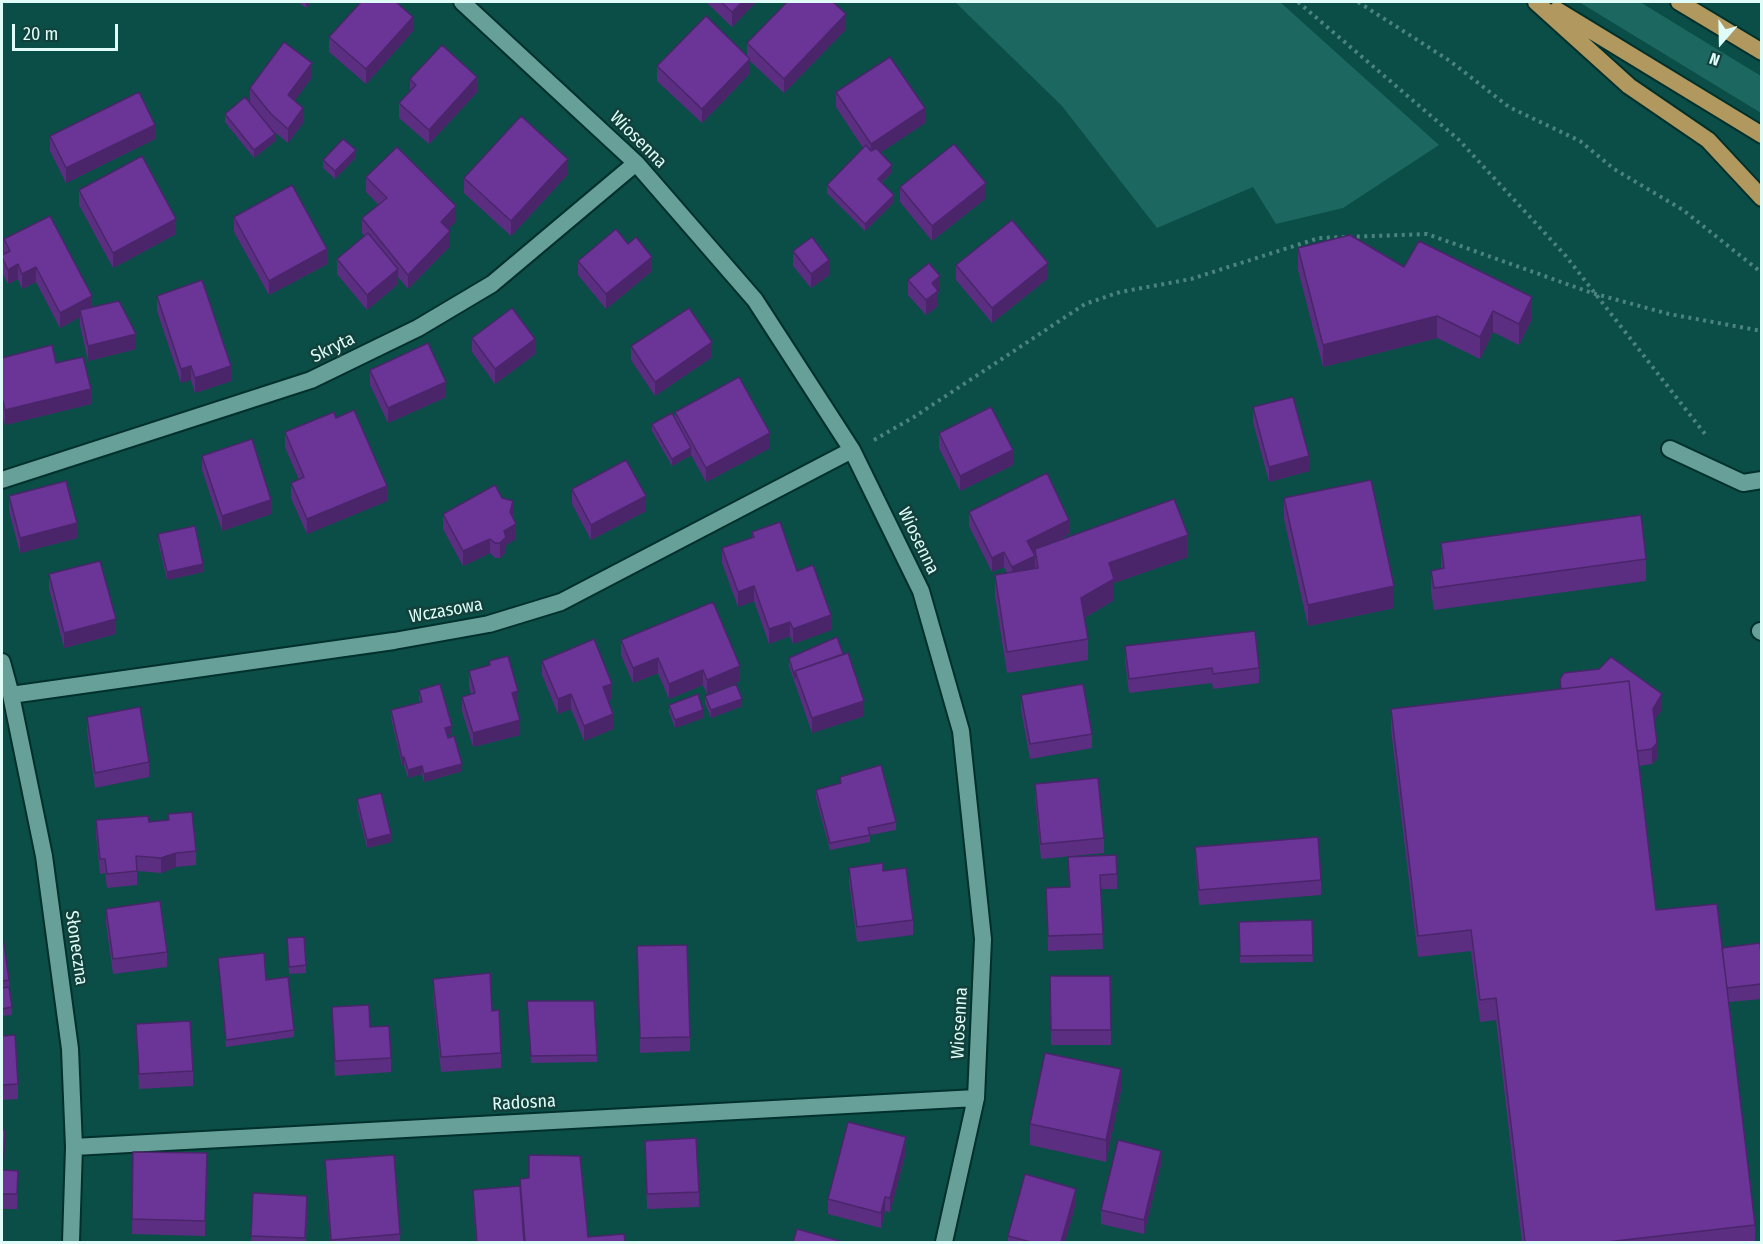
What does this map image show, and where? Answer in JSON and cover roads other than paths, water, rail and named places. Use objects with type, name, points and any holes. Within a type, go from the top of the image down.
[{"type":"main road","points":[[1536,2],[1629,86],[1708,140],[1761,198]]},
{"type":"main road","points":[[1544,2],[1761,135]]},
{"type":"main road","points":[[1679,2],[1761,52]]},
{"type":"street","name":"Wiosenna","points":[[462,2],[636,163],[755,300],[852,450],[921,591],[961,731],[983,939],[976,1098],[944,1242]]},
{"type":"street","name":"Skryta","points":[[2,480],[311,380],[418,328],[492,284],[636,163]]},
{"type":"street","points":[[1670,449],[1743,483],[1761,480]]},
{"type":"street","name":"Wczasowa","points":[[11,695],[394,640],[489,624],[561,602],[852,450]]},
{"type":"street","name":"Słoneczna","points":[[2,662],[11,695],[45,867],[70,1049],[74,1147],[70,1242]]},
{"type":"street","name":"Radosna","points":[[74,1147],[976,1098]]}]
